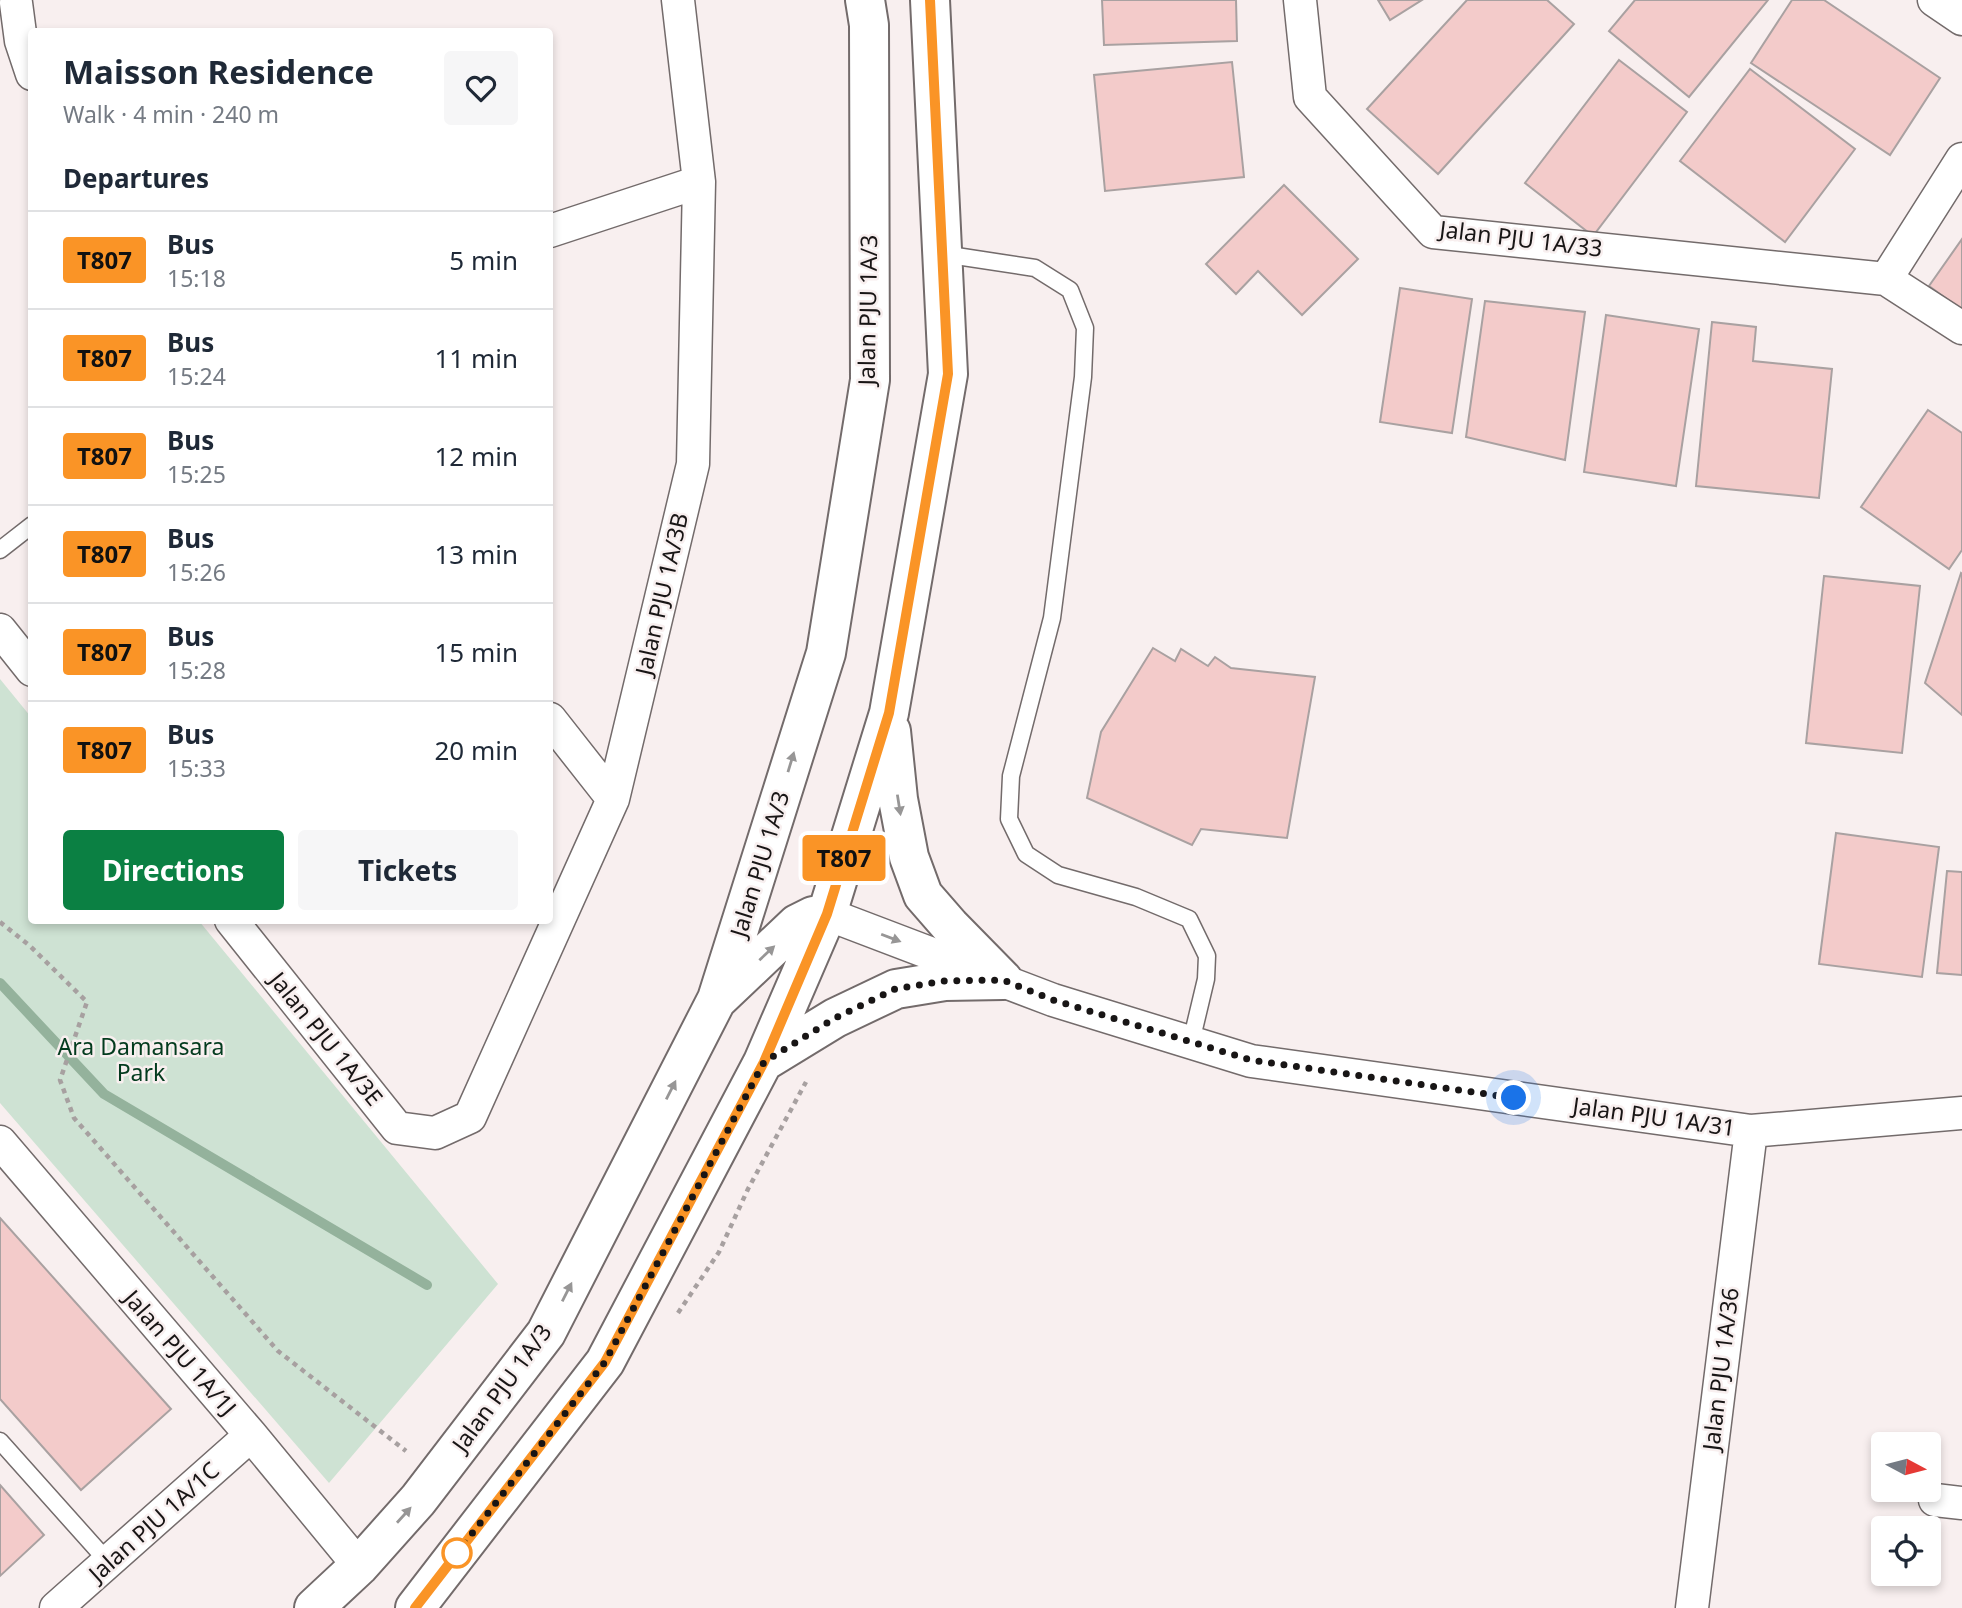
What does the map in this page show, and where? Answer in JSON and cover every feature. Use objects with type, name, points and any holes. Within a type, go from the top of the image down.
[{"type":"street","name":"Jalan PJU 1A/3B","points":[[435,1133],[470,1117],[613,799],[693,464],[699,182],[678,0]]},
{"type":"street","name":"Jalan PJU 1A/3","points":[[314,1608],[359,1566],[418,1500],[546,1333],[717,999],[826,653],[870,380],[869,25],[864,0]]},
{"type":"street","points":[[415,1608],[605,1362],[764,1062],[827,914],[889,713],[948,374],[930,0]]},
{"type":"street","name":"Jalan PJU 1A/33","points":[[1300,0],[1310,97],[1433,232],[1886,279],[1962,328]]},
{"type":"street","points":[[1934,0],[1962,19]]},
{"type":"street","points":[[14,4],[28,63]]},
{"type":"street","points":[[1886,279],[1962,159]]},
{"type":"street","points":[[553,230],[699,182]]},
{"type":"street","points":[[0,630],[28,665]]},
{"type":"street","points":[[889,713],[898,799],[909,857],[923,895],[1003,980]]},
{"type":"street","points":[[553,723],[613,799]]},
{"type":"street","points":[[717,999],[797,924],[813,916],[827,914]]},
{"type":"street","name":"Jalan PJU 1A/31","points":[[827,914],[1053,1000],[1251,1060],[1751,1131],[1962,1113]]},
{"type":"street","name":"Jalan PJU 1A/3E","points":[[234,924],[397,1128],[435,1133]]},
{"type":"street","points":[[764,1062],[835,1018],[895,989],[944,981],[1003,980]]},
{"type":"street","name":"Jalan PJU 1A/36","points":[[1692,1608],[1751,1131]]},
{"type":"street","name":"Jalan PJU 1A/1J","points":[[0,1142],[251,1435],[359,1566]]},
{"type":"street","name":"Jalan PJU 1A/1C","points":[[56,1608],[251,1435]]},
{"type":"lane","points":[[943,254],[1035,268],[1070,290],[1085,328],[1083,377],[1052,618],[1011,776],[1009,819],[1026,854],[1058,875],[1136,897],[1189,919],[1207,956],[1206,979],[1191,1042]]},
{"type":"lane","points":[[0,550],[28,528]]},
{"type":"lane","points":[[0,1441],[109,1563]]},
{"type":"path","points":[[0,922],[30,946],[87,1002],[60,1080],[74,1118],[278,1351],[437,1475]]},
{"type":"green space","name":"Ara Damansara Park","points":[[0,679],[28,713],[28,924],[201,924],[498,1284],[329,1483],[0,1103]]},
{"type":"building","points":[[1102,0],[1236,0],[1237,41],[1104,45]]},
{"type":"building","points":[[1378,0],[1422,0],[1390,20]]},
{"type":"building","points":[[1467,0],[1547,0],[1574,24],[1438,174],[1367,109]]},
{"type":"building","points":[[1635,0],[1768,0],[1689,97],[1609,31]]},
{"type":"building","points":[[1792,0],[1824,0],[1940,78],[1890,155],[1751,63]]},
{"type":"building","points":[[1619,60],[1687,112],[1593,236],[1525,183]]},
{"type":"building","points":[[1232,62],[1244,177],[1105,191],[1094,75]]},
{"type":"building","points":[[1750,69],[1855,149],[1785,242],[1680,161]]},
{"type":"building","points":[[1284,185],[1358,259],[1302,315],[1258,271],[1236,294],[1206,264]]},
{"type":"building","points":[[1962,239],[1962,310],[1929,286]]},
{"type":"building","points":[[1400,288],[1472,299],[1452,433],[1380,422]]},
{"type":"building","points":[[1485,301],[1585,312],[1565,460],[1466,437]]},
{"type":"building","points":[[1606,315],[1699,329],[1676,486],[1584,472]]},
{"type":"building","points":[[1712,322],[1756,327],[1753,361],[1832,369],[1819,498],[1696,486]]},
{"type":"building","points":[[1928,410],[1962,433],[1962,550],[1949,569],[1861,507]]},
{"type":"building","points":[[1962,574],[1962,715],[1925,683]]},
{"type":"building","points":[[1824,576],[1920,586],[1902,753],[1806,743]]},
{"type":"building","points":[[1153,648],[1175,661],[1181,649],[1208,666],[1215,657],[1231,668],[1315,677],[1287,838],[1201,829],[1192,845],[1087,798],[1101,732]]},
{"type":"building","points":[[1836,833],[1939,847],[1922,977],[1819,964]]},
{"type":"building","points":[[1947,871],[1962,872],[1962,975],[1937,973]]},
{"type":"building","points":[[0,1218],[171,1409],[81,1490],[0,1399]]},
{"type":"building","points":[[0,1485],[44,1535],[0,1576]]},
{"type":"waterway","points":[[0,983],[104,1094],[427,1285]]},
{"type":"bus line","name":"T807","points":[[415,1608],[605,1362],[764,1062],[827,914],[889,713],[948,374],[930,0]]},
{"type":"route","points":[[457,1553],[605,1362],[764,1062],[835,1018],[895,989],[944,981],[1003,980],[1053,1000],[1251,1060],[1514,1098]]}]
